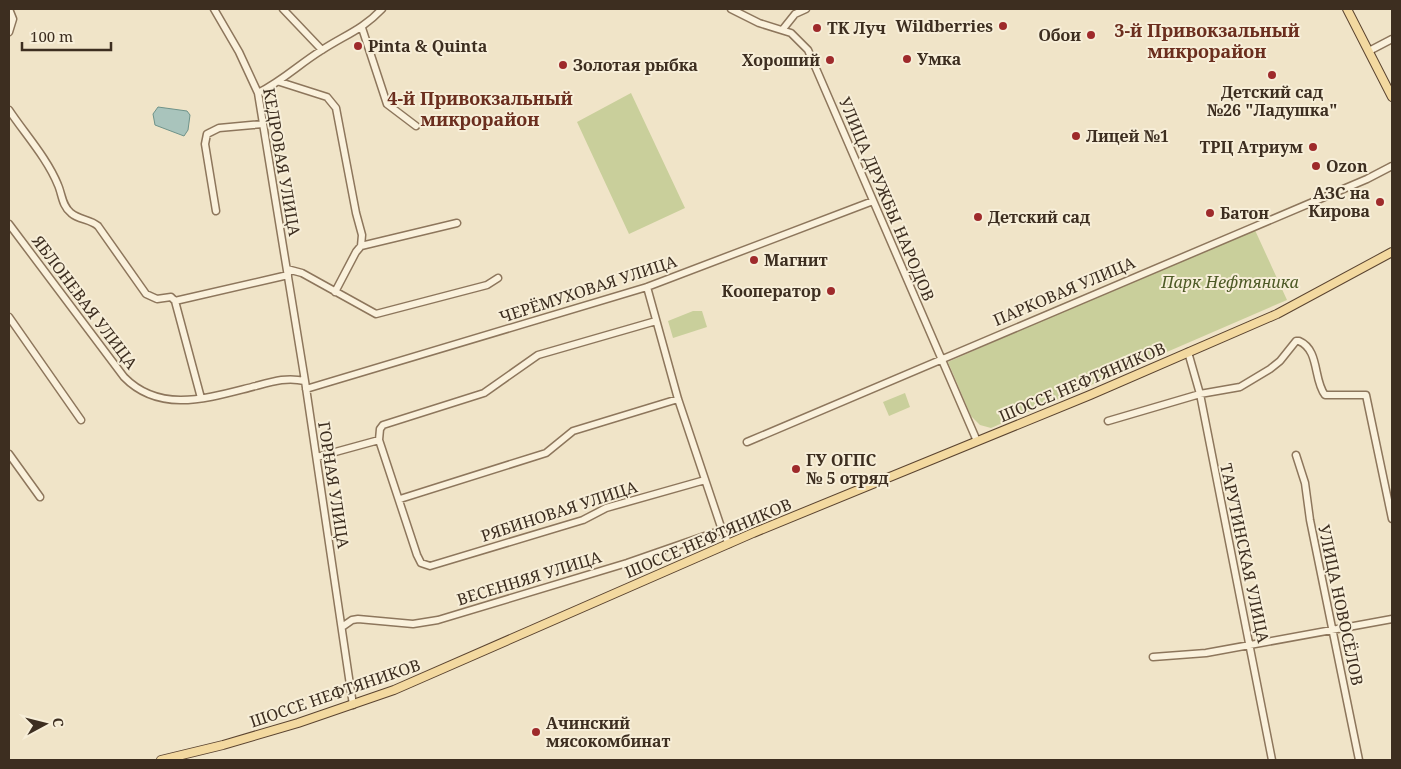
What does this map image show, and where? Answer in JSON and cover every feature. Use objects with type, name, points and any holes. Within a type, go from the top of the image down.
[{"type":"main road","points":[[1347,9],[1392,97]]},
{"type":"main road","name":"ШОССЕ НЕФТЯНИКОВ","points":[[161,760],[223,745],[353,705],[454,665],[729,544],[1188,352],[1301,302],[1392,252]]},
{"type":"street","points":[[9,32],[13,24],[10,9]]},
{"type":"street","name":"КЕДРОВАЯ УЛИЦА","points":[[214,9],[239,52],[258,93],[287,272]]},
{"type":"street","points":[[283,9],[322,50]]},
{"type":"street","points":[[258,93],[280,82],[322,50],[362,28],[382,9]]},
{"type":"street","name":"УЛИЦА ДРУЖБЫ НАРОДОВ","points":[[731,9],[759,23],[783,29],[800,39],[808,50],[977,441]]},
{"type":"street","points":[[788,9],[795,14]]},
{"type":"street","points":[[783,29],[795,14],[806,9]]},
{"type":"street","points":[[362,28],[387,104],[416,126]]},
{"type":"street","points":[[1369,52],[1392,39]]},
{"type":"street","points":[[280,82],[330,100],[336,108],[356,213],[360,224],[362,246]]},
{"type":"street","points":[[9,110],[58,185],[69,212],[78,218],[94,222],[98,226],[146,294],[157,298],[171,296],[175,301],[201,398]]},
{"type":"street","points":[[216,212],[206,144],[207,134],[219,128],[263,124]]},
{"type":"street","name":"ПАРКОВАЯ УЛИЦА","points":[[747,442],[1392,166]]},
{"type":"street","name":"ЧЕРЁМУХОВАЯ УЛИЦА","points":[[201,398],[284,378],[306,385],[647,287],[873,201]]},
{"type":"street","points":[[335,292],[356,252],[362,246],[457,223]]},
{"type":"street","name":"ЯБЛОНЕВАЯ УЛИЦА","points":[[9,224],[131,384],[162,400],[172,402],[201,398]]},
{"type":"street","points":[[175,301],[287,272],[302,274],[372,313],[381,314],[487,285],[498,278]]},
{"type":"street","name":"ГОРНАЯ УЛИЦА","points":[[287,272],[306,385],[353,705]]},
{"type":"street","points":[[647,287],[678,398],[722,530],[729,544]]},
{"type":"street","points":[[9,317],[81,420]]},
{"type":"street","points":[[656,321],[538,355],[484,393],[387,422],[380,429],[379,440],[400,499],[546,453],[573,432],[678,398]]},
{"type":"street","points":[[1108,421],[1200,394],[1222,392],[1240,387],[1260,376],[1280,361],[1296,341],[1299,341],[1306,345],[1311,354],[1320,386],[1325,395],[1366,396],[1392,520]]},
{"type":"street","name":"ТАРУТИНСКАЯ УЛИЦА","points":[[1188,352],[1200,394],[1272,760]]},
{"type":"street","points":[[316,457],[379,440]]},
{"type":"street","points":[[9,454],[40,497]]},
{"type":"street","name":"УЛИЦА НОВОСЁЛОВ","points":[[1296,455],[1304,483],[1359,760]]},
{"type":"street","name":"РЯБИНОВАЯ УЛИЦА","points":[[400,499],[422,563],[434,566],[583,520],[606,508],[705,480]]},
{"type":"street","name":"ВЕСЕННЯЯ УЛИЦА","points":[[342,627],[352,620],[358,619],[414,624],[438,620],[627,563],[722,530]]},
{"type":"street","points":[[1153,657],[1206,653],[1250,646],[1392,618]]},
{"type":"green space","points":[[631,93],[685,208],[629,234],[577,122]]},
{"type":"green space","name":"Парк Нефтяника","points":[[1254,228],[1287,300],[991,428],[980,425],[971,416],[948,362]]},
{"type":"green space","points":[[693,311],[702,311],[707,327],[673,338],[668,321]]},
{"type":"green space","points":[[905,393],[910,407],[889,416],[883,402]]},
{"type":"water","points":[[158,107],[187,111],[190,115],[188,130],[184,136],[155,125],[153,114]]},
{"type":"place","name":"Wildberries","points":[[1003,26]]},
{"type":"place","name":"ТК Луч","points":[[817,28]]},
{"type":"place","name":"Обои","points":[[1091,35]]},
{"type":"place","name":"Pinta & Quinta","points":[[358,46]]},
{"type":"place","name":"Умка","points":[[907,59]]},
{"type":"place","name":"Хороший","points":[[830,60]]},
{"type":"place","name":"Золотая рыбка","points":[[563,65]]},
{"type":"place","name":"Детский сад №26 \"Ладушка\"","points":[[1272,75]]},
{"type":"place","name":"Лицей №1","points":[[1076,136]]},
{"type":"place","name":"ТРЦ Атриум","points":[[1313,147]]},
{"type":"place","name":"Ozon","points":[[1316,166]]},
{"type":"place","name":"АЗС на Кирова","points":[[1380,202]]},
{"type":"place","name":"Батон","points":[[1210,213]]},
{"type":"place","name":"Детский сад","points":[[978,217]]},
{"type":"place","name":"Магнит","points":[[754,260]]},
{"type":"place","name":"Кооператор","points":[[831,291]]},
{"type":"place","name":"ГУ ОГПС № 5 отряд","points":[[796,469]]},
{"type":"place","name":"Ачинский мясокомбинат","points":[[536,732]]},
{"type":"district","name":"3-й Привокзальный микрорайон","points":[[1207,40]]},
{"type":"district","name":"4-й Привокзальный микрорайон","points":[[480,108]]}]
